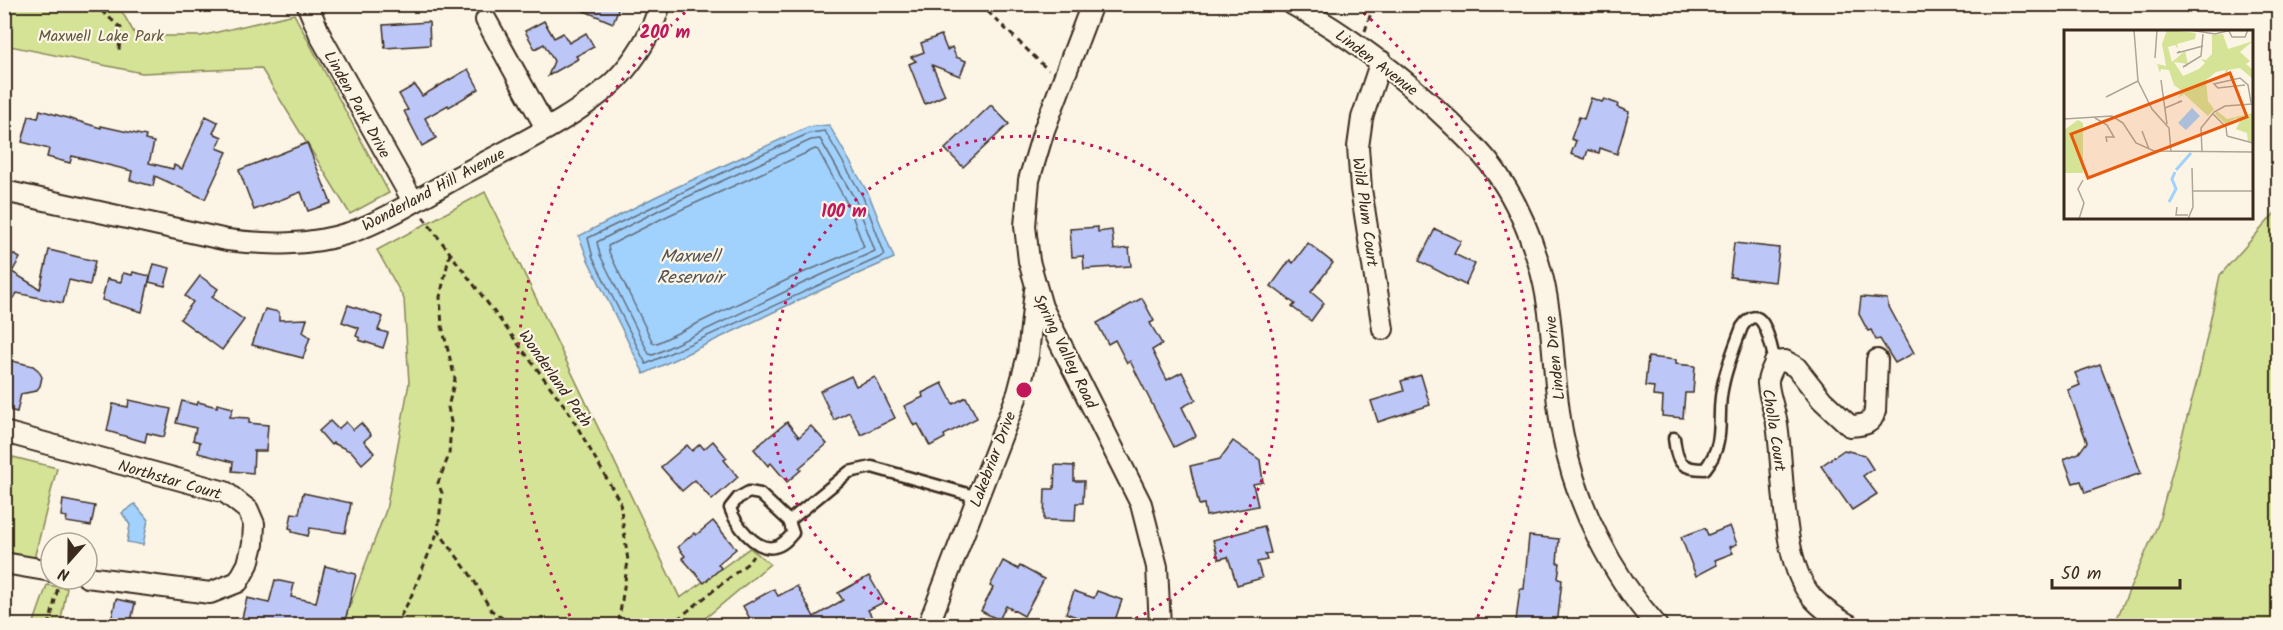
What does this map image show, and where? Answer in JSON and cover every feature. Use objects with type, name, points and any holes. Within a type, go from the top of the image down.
[{"type":"street","name":"Linden Park Drive","points":[[307,4],[321,37],[413,201]]},
{"type":"street","name":"Wonderland Hill Avenue","points":[[4,191],[227,240],[263,244],[300,243],[348,234],[381,220],[591,101],[622,74],[641,48],[655,21],[660,4]]},
{"type":"street","name":"Spring Valley Road","points":[[1092,4],[1044,130],[1029,180],[1025,226],[1029,261],[1042,307],[1141,504],[1157,567],[1160,626]]},
{"type":"street","name":"Linden Avenue","points":[[1292,4],[1322,21],[1381,62],[1430,103]]},
{"type":"street","points":[[486,20],[546,128]]},
{"type":"street","name":"Wild Plum Court","points":[[1381,62],[1362,118],[1358,147],[1361,189],[1383,329]]},
{"type":"street","name":"Linden Drive","points":[[1430,103],[1474,145],[1496,172],[1522,217],[1538,261],[1549,305],[1563,436],[1574,478],[1586,512],[1615,569],[1657,626]]},
{"type":"street","name":"Lakebriar Drive","points":[[928,626],[1020,383],[1028,356],[1035,287]]},
{"type":"street","points":[[1775,362],[1785,361],[1796,367],[1821,400],[1850,426],[1866,425],[1873,419],[1877,360]]},
{"type":"street","name":"Cholla Court","points":[[1775,362],[1767,381],[1777,424],[1787,525],[1797,570],[1807,592],[1841,621],[1851,626]]},
{"type":"street","name":"Northstar Court","points":[[4,432],[225,492],[248,510],[254,524],[253,544],[248,564],[238,582],[210,593],[99,579]]},
{"type":"street","points":[[4,563],[39,569]]},
{"type":"lane","points":[[1674,438],[1676,453],[1681,464],[1691,469],[1705,469],[1714,458],[1720,442],[1719,407],[1723,385],[1742,327],[1747,319],[1753,317],[1760,319],[1766,325],[1775,362]]},
{"type":"lane","points":[[789,521],[849,472],[872,467],[978,497]]},
{"type":"lane","points":[[749,492],[760,494],[789,521],[793,533],[785,542],[773,548],[760,546],[734,520],[730,508],[738,498],[749,492]]},
{"type":"path","points":[[82,4],[97,8],[121,28],[119,50]]},
{"type":"path","points":[[980,4],[1062,83]]},
{"type":"path","points":[[1360,47],[1374,4]]},
{"type":"path","name":"Wonderland Path","points":[[413,201],[567,408],[620,502],[628,561],[618,626]]},
{"type":"path","points":[[395,626],[410,599],[438,531],[442,494],[438,483],[449,455],[451,422],[448,407],[454,379],[442,326],[440,297],[450,253]]},
{"type":"path","points":[[438,531],[472,577],[491,609],[513,626]]},
{"type":"path","points":[[669,626],[748,564],[760,546]]},
{"type":"path","points":[[49,626],[57,591]]},
{"type":"green space","name":"Maxwell Lake Park","points":[[5,5],[118,5],[136,36],[201,36],[294,14],[389,193],[350,214],[261,68],[142,73],[5,45]]},
{"type":"green space","points":[[485,192],[680,598],[750,548],[770,564],[697,625],[342,626],[386,510],[409,383],[404,299],[377,250]]},
{"type":"green space","points":[[2278,207],[2278,625],[2114,625],[2158,524],[2199,374],[2220,275]]},
{"type":"green space","points":[[13,457],[57,468],[41,531],[39,531],[34,559],[5,551],[5,491]]},
{"type":"green space","points":[[45,591],[66,591],[60,625],[33,625]]},
{"type":"water","name":"Maxwell Reservoir","points":[[829,125],[869,195],[894,258],[803,298],[644,374],[588,260],[579,236],[655,197],[808,127]]},
{"type":"water","points":[[135,504],[148,520],[143,545],[127,542],[130,525],[122,513]]},
{"type":"building","points":[[568,4],[620,4],[613,23]]},
{"type":"building","points":[[544,21],[554,38],[563,33],[569,43],[586,33],[594,47],[576,56],[578,59],[548,76],[554,61],[544,44],[535,49],[525,31]]},
{"type":"building","points":[[429,22],[430,45],[385,48],[383,25]]},
{"type":"building","points":[[941,35],[947,50],[952,47],[956,57],[966,61],[960,76],[932,65],[945,95],[925,104],[909,64],[916,61],[911,57],[924,52],[921,43]]},
{"type":"building","points":[[468,69],[479,89],[425,118],[436,138],[422,146],[404,111],[408,110],[399,94],[415,85],[422,96]]},
{"type":"building","points":[[1591,98],[1602,102],[1604,99],[1618,104],[1617,107],[1629,112],[1617,154],[1600,148],[1599,153],[1588,150],[1585,159],[1571,154],[1576,141],[1571,139],[1579,117],[1584,119]]},
{"type":"building","points":[[991,105],[1009,124],[963,167],[945,149]]},
{"type":"building","points":[[40,110],[101,128],[101,126],[146,136],[145,140],[154,142],[149,163],[173,169],[174,165],[182,169],[206,116],[218,122],[213,133],[222,137],[217,148],[227,152],[205,199],[155,176],[153,186],[130,180],[132,171],[72,156],[70,163],[47,157],[49,149],[22,142],[29,116],[38,118]]},
{"type":"building","points":[[307,143],[331,203],[308,211],[301,192],[254,210],[239,170]]},
{"type":"building","points":[[1098,227],[1098,232],[1112,230],[1114,250],[1129,248],[1131,266],[1084,269],[1083,256],[1072,257],[1070,229]]},
{"type":"building","points":[[1435,229],[1461,241],[1454,254],[1475,264],[1465,285],[1419,261]]},
{"type":"building","points":[[1308,243],[1333,263],[1311,292],[1324,303],[1311,321],[1292,307],[1295,304],[1271,286],[1290,260],[1293,263]]},
{"type":"building","points":[[1734,243],[1779,248],[1775,282],[1730,277]]},
{"type":"building","points":[[4,249],[20,258],[12,272],[40,289],[49,250],[95,261],[90,285],[69,280],[63,303],[17,293],[14,298],[4,292]]},
{"type":"building","points":[[154,264],[170,268],[165,286],[149,282]]},
{"type":"building","points":[[133,272],[150,276],[142,312],[102,300],[107,279],[121,282],[123,273],[132,275]]},
{"type":"building","points":[[200,276],[218,289],[212,297],[244,320],[222,350],[180,319],[193,302],[185,296]]},
{"type":"building","points":[[1861,297],[1887,299],[1914,353],[1895,363],[1880,339],[1876,340],[1871,330],[1868,331],[1859,314]]},
{"type":"building","points":[[1142,298],[1154,321],[1150,323],[1162,344],[1152,350],[1167,380],[1182,372],[1196,400],[1182,407],[1196,436],[1174,447],[1130,361],[1127,363],[1115,340],[1108,344],[1097,323]]},
{"type":"building","points":[[348,305],[383,317],[378,330],[388,333],[383,348],[359,340],[360,338],[356,336],[359,328],[342,322]]},
{"type":"building","points":[[265,309],[279,312],[279,320],[307,319],[303,332],[310,337],[303,358],[252,345]]},
{"type":"building","points":[[1648,357],[1676,360],[1676,364],[1695,366],[1693,393],[1685,393],[1683,418],[1662,416],[1663,397],[1653,396],[1654,387],[1645,386]]},
{"type":"building","points":[[4,359],[33,366],[42,377],[36,391],[21,394],[17,412],[4,409]]},
{"type":"building","points":[[2100,364],[2141,473],[2085,493],[2081,481],[2073,483],[2064,459],[2079,453],[2087,442],[2068,390],[2080,385],[2075,373]]},
{"type":"building","points":[[1421,375],[1430,405],[1378,422],[1371,401],[1404,391],[1401,381]]},
{"type":"building","points":[[851,376],[856,386],[875,377],[895,418],[861,435],[849,412],[834,420],[820,391]]},
{"type":"building","points":[[942,383],[953,404],[966,397],[977,418],[944,435],[945,438],[930,446],[918,424],[914,426],[904,406],[923,397],[922,393]]},
{"type":"building","points":[[129,400],[171,409],[164,437],[147,433],[145,442],[107,431],[113,404],[128,407]]},
{"type":"building","points":[[182,401],[197,405],[198,402],[233,408],[230,417],[249,418],[249,423],[268,425],[266,451],[254,451],[253,473],[232,471],[233,462],[198,453],[200,442],[193,440],[196,428],[176,423]]},
{"type":"building","points":[[330,421],[338,429],[346,422],[353,430],[361,423],[371,435],[364,441],[374,453],[362,464],[352,452],[333,443],[331,445],[319,431]]},
{"type":"building","points":[[787,422],[799,437],[811,426],[827,444],[799,468],[801,470],[787,482],[771,463],[768,466],[754,449]]},
{"type":"building","points":[[713,441],[727,458],[724,460],[738,477],[712,500],[695,480],[682,491],[661,467],[687,445],[692,451],[700,444],[704,449]]},
{"type":"building","points":[[1233,441],[1260,460],[1263,482],[1253,484],[1258,506],[1206,516],[1204,504],[1199,505],[1190,466],[1220,459]]},
{"type":"building","points":[[1844,450],[1864,455],[1873,469],[1863,476],[1877,494],[1852,510],[1821,466]]},
{"type":"building","points":[[1055,465],[1074,466],[1074,481],[1084,481],[1083,503],[1076,503],[1075,521],[1044,520],[1045,489],[1054,489]]},
{"type":"building","points":[[303,493],[351,503],[345,533],[310,528],[308,536],[292,532],[289,528],[292,513],[299,514]]},
{"type":"building","points":[[63,500],[95,506],[91,526],[66,522],[67,517],[61,516]]},
{"type":"building","points":[[713,521],[736,549],[718,564],[721,568],[704,583],[682,558],[685,556],[678,547]]},
{"type":"building","points":[[1264,526],[1271,553],[1265,554],[1267,560],[1257,562],[1262,578],[1237,585],[1228,557],[1219,559],[1213,540]]},
{"type":"building","points":[[1730,526],[1737,544],[1730,547],[1733,553],[1715,560],[1717,565],[1696,576],[1681,537],[1705,528],[1708,535]]},
{"type":"building","points":[[1529,536],[1559,539],[1558,579],[1562,580],[1557,626],[1516,621],[1520,589],[1524,589]]},
{"type":"building","points":[[1003,561],[1018,569],[1020,566],[1044,579],[1024,616],[1006,606],[999,620],[981,611],[993,588],[990,586]]},
{"type":"building","points":[[325,566],[356,574],[344,626],[240,626],[247,598],[269,603],[275,580],[294,584],[291,597],[316,602]]},
{"type":"building","points":[[869,576],[884,602],[868,610],[877,626],[754,626],[743,606],[774,589],[778,596],[797,586],[814,617],[843,600],[838,593]]},
{"type":"building","points":[[1074,591],[1094,598],[1097,591],[1122,600],[1113,626],[1076,626],[1079,618],[1066,613]]},
{"type":"building","points":[[116,599],[135,603],[130,626],[110,626]]}]
